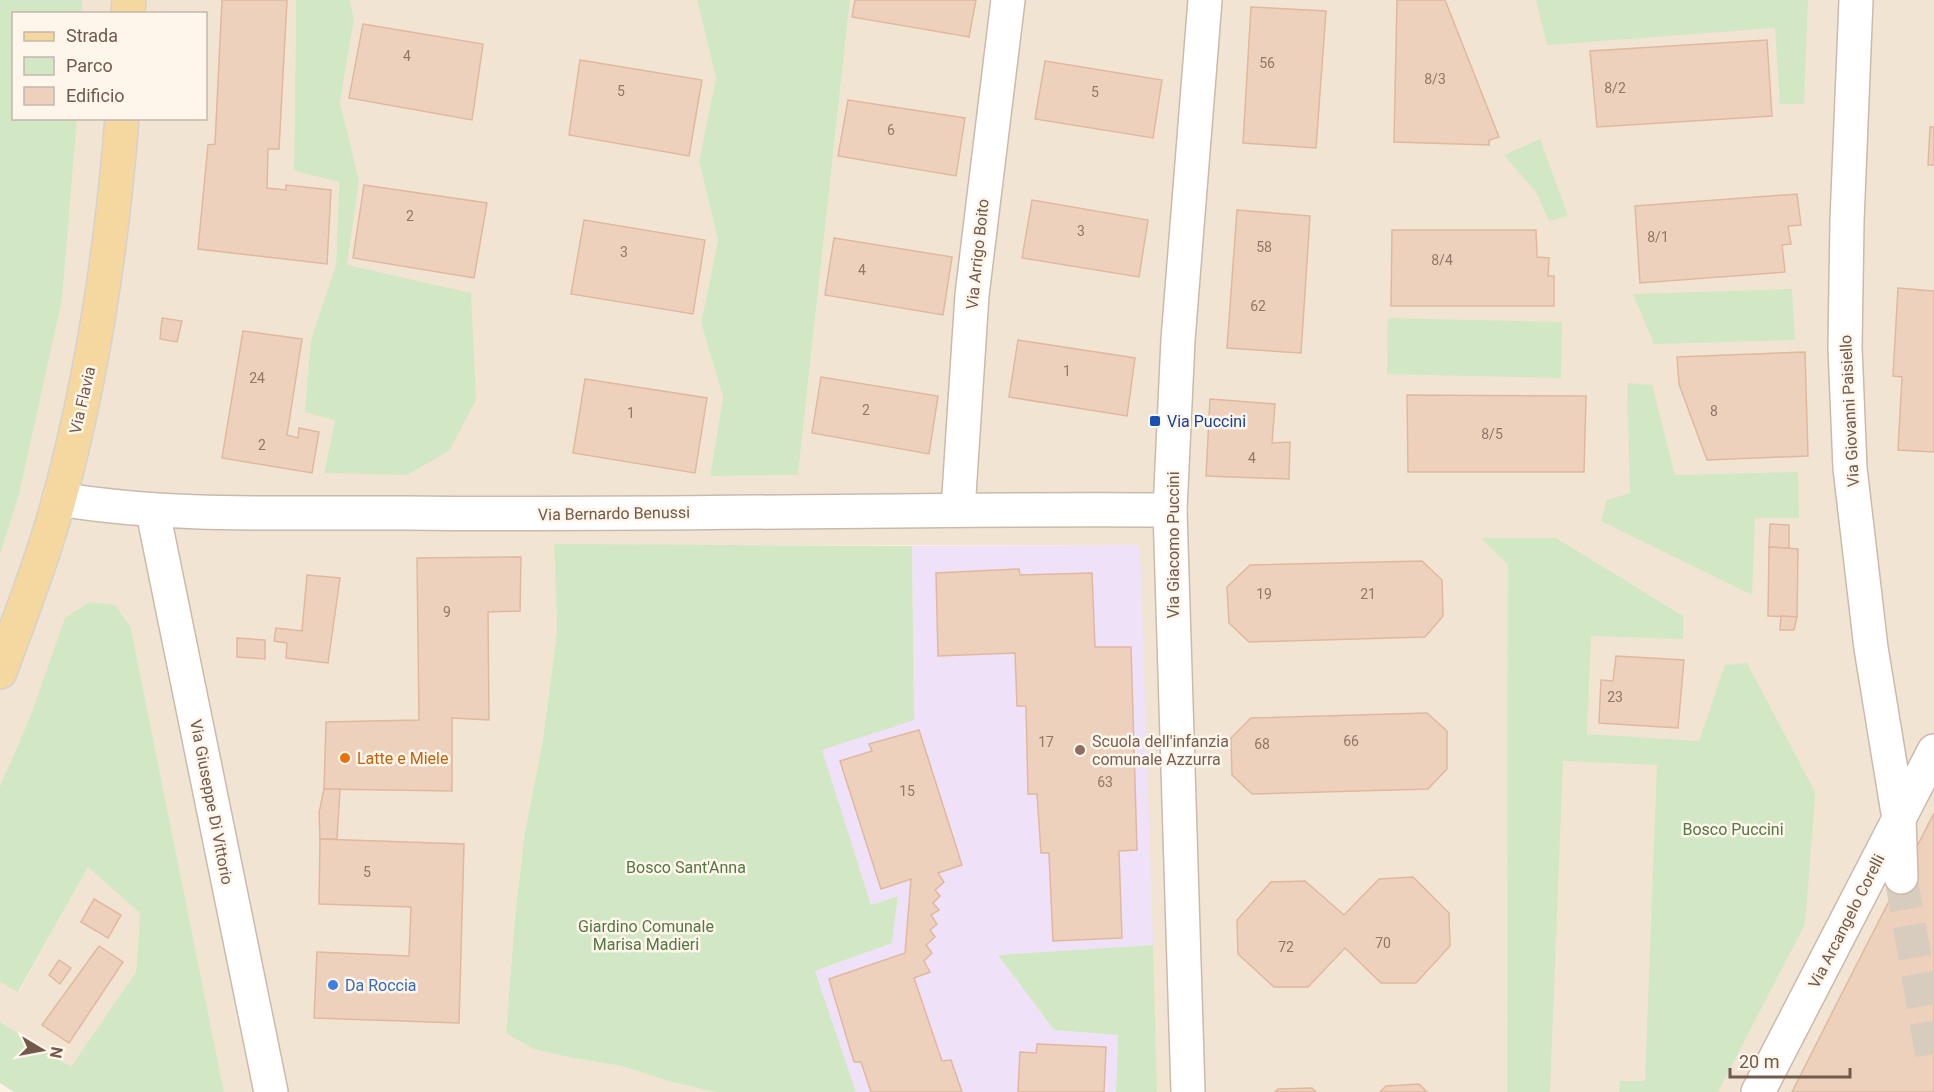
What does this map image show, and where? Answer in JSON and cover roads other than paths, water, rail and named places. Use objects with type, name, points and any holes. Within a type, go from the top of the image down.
[{"type":"main road","name":"Via Flavia","points":[[0,672],[30,592],[59,499],[93,355],[116,197],[122,120]]},
{"type":"street","name":"Via Arrigo Boito","points":[[957,510],[972,295],[1008,0]]},
{"type":"street","name":"Via Giacomo Puccini","points":[[1188,1092],[1170,510],[1178,340],[1205,0]]},
{"type":"street","name":"Via Giovanni Paisiello","points":[[1856,0],[1845,347],[1850,468],[1872,648],[1906,867]]},
{"type":"street","name":"Via Bernardo Benussi","points":[[59,499],[153,512],[534,514],[1170,510]]},
{"type":"street","name":"Via Giuseppe Di Vittorio","points":[[153,512],[272,1092]]},
{"type":"street","name":"Via Arcangelo Corelli","points":[[1758,1092],[1934,751]]},
{"type":"tunnel","points":[[1901,877],[1934,1068]]},
{"type":"place","name":"Via Puccini","points":[[1155,421]]},
{"type":"place","name":"Scuola dell'infanzia comunale Azzurra","points":[[1080,750]]},
{"type":"place","name":"Latte e Miele","points":[[345,758]]},
{"type":"place","name":"Da Roccia","points":[[333,985]]},
{"type":"park label","name":"Bosco Puccini","points":[[1733,829]]},
{"type":"park label","name":"Bosco Sant'Anna","points":[[686,867]]},
{"type":"park label","name":"Giardino Comunale Marisa Madieri","points":[[646,935]]}]
